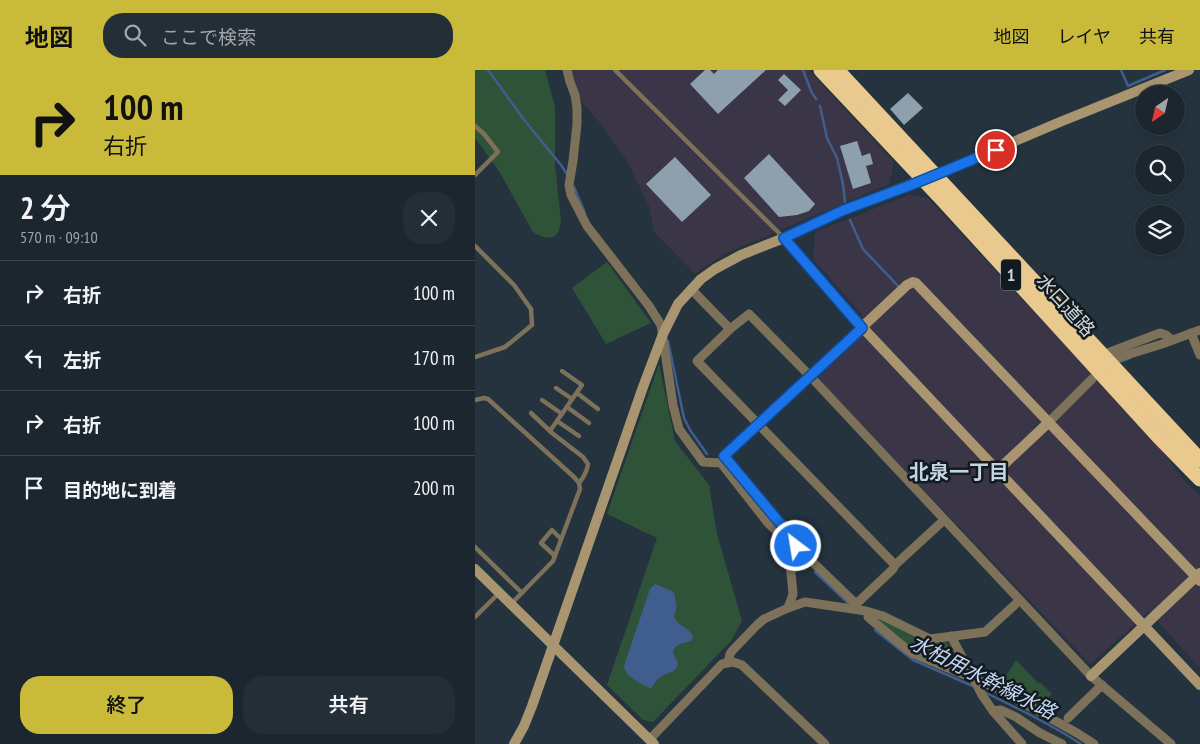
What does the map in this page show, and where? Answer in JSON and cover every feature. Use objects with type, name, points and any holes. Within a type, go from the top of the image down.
[{"type":"highway","name":"水口道路","points":[[821,70],[1110,356],[1200,460]]},
{"type":"highway","name":"水口道路","points":[[837,70],[1152,430],[1200,479]]},
{"type":"street","points":[[567,70],[577,108],[577,124],[569,185],[571,195],[587,226],[649,306],[661,325],[673,405],[679,429],[703,462],[721,463],[768,523],[787,535],[795,536],[796,546],[854,607]]},
{"type":"street","points":[[514,744],[527,719],[554,646],[663,334],[678,304],[701,279],[741,254],[784,238],[844,210],[1189,70]]},
{"type":"street","points":[[784,238],[862,328],[1200,686]]},
{"type":"street","points":[[788,608],[793,594],[787,535],[779,522],[724,456],[907,285],[913,282],[919,285],[1199,577],[1091,676]]},
{"type":"street","points":[[691,289],[730,329]]},
{"type":"street","points":[[895,565],[697,361],[730,329],[749,314],[810,376],[1091,676],[1171,744]]},
{"type":"street","points":[[1110,356],[1171,340],[1196,331],[1200,355]]},
{"type":"street","points":[[1110,356],[1161,333],[1171,340]]},
{"type":"street","points":[[997,471],[1092,379]]},
{"type":"street","points":[[854,607],[895,565],[944,520]]},
{"type":"street","points":[[475,569],[652,742],[722,664],[733,662],[742,665],[825,744]]},
{"type":"street","points":[[728,662],[730,654],[757,625],[773,614],[805,602],[854,607],[883,616],[931,639],[985,632],[1020,600]]},
{"type":"street","points":[[868,612],[869,617],[913,653],[975,682],[994,687],[1094,744]]},
{"type":"street","points":[[951,636],[982,695],[993,711],[1022,744]]},
{"type":"street","points":[[1068,718],[1102,685]]},
{"type":"street","points":[[993,711],[1001,710],[1016,717],[1040,733],[1062,744]]},
{"type":"lane","points":[[615,70],[784,238]]},
{"type":"lane","points":[[475,126],[498,152],[475,175]]},
{"type":"lane","points":[[475,246],[514,285],[531,309],[532,324],[505,347],[475,356]]},
{"type":"lane","points":[[550,431],[582,385],[562,371]]},
{"type":"lane","points":[[556,388],[572,399]]},
{"type":"lane","points":[[577,393],[599,409]]},
{"type":"lane","points":[[475,400],[488,399],[560,463],[579,483],[579,489],[553,561],[511,604]]},
{"type":"lane","points":[[542,400],[562,414]]},
{"type":"lane","points":[[567,407],[589,423]]},
{"type":"lane","points":[[531,413],[588,464],[584,478],[579,483]]},
{"type":"lane","points":[[557,421],[579,436]]},
{"type":"lane","points":[[555,556],[541,543],[551,530],[561,539]]},
{"type":"lane","points":[[475,547],[522,593]]},
{"type":"lane","points":[[475,617],[499,593]]},
{"type":"shaded area","points":[[571,70],[809,70],[894,162],[889,184],[726,253],[695,274],[654,232],[649,206],[627,161],[600,123],[580,100]]},
{"type":"shaded area","points":[[909,195],[928,198],[1156,443],[1184,480],[1200,496],[1200,668],[1149,612],[1090,664],[819,380],[820,375],[858,337],[862,315],[813,259],[815,232]]},
{"type":"green space","points":[[475,70],[545,70],[555,107],[555,165],[561,220],[558,232],[552,237],[544,237],[533,232],[499,171],[475,138]]},
{"type":"green space","points":[[607,262],[651,323],[606,344],[572,288]]},
{"type":"green space","points":[[659,364],[675,441],[709,485],[717,534],[742,621],[731,641],[653,722],[643,720],[607,685],[657,538],[607,514]]},
{"type":"green space","points":[[872,617],[944,641],[950,645],[965,673],[910,648]]},
{"type":"green space","points":[[1016,660],[1038,683],[1041,683],[1052,694],[1037,708],[999,687]]},
{"type":"water","points":[[655,584],[674,592],[676,606],[674,616],[678,623],[689,631],[693,638],[691,641],[678,645],[674,649],[673,652],[678,663],[675,669],[660,677],[651,689],[627,674],[624,666],[650,589]]},
{"type":"building","points":[[705,70],[710,70],[714,74],[718,70],[766,70],[718,114],[690,84]]},
{"type":"building","points":[[784,74],[801,90],[785,106],[778,100],[788,90],[778,80]]},
{"type":"building","points":[[908,93],[923,108],[904,125],[890,109]]},
{"type":"building","points":[[857,141],[862,156],[870,153],[873,164],[866,166],[871,183],[853,189],[840,146]]},
{"type":"building","points":[[769,154],[815,204],[809,211],[797,215],[779,217],[744,178]]},
{"type":"building","points":[[675,157],[711,195],[682,222],[646,184]]},
{"type":"waterway","name":"水柏用水幹線水路","points":[[488,70],[567,174]]},
{"type":"waterway","points":[[803,70],[816,99]]},
{"type":"waterway","points":[[1121,70],[1128,86],[1165,70]]},
{"type":"waterway","points":[[820,106],[827,138],[837,158],[845,202]]},
{"type":"waterway","name":"水柏用水幹線水路","points":[[574,187],[585,213]]},
{"type":"waterway","points":[[850,220],[863,249],[898,286]]},
{"type":"waterway","name":"水柏用水幹線水路","points":[[668,341],[684,418],[707,454]]},
{"type":"waterway","points":[[1117,363],[1130,358]]},
{"type":"waterway","name":"水柏用水幹線水路","points":[[815,572],[848,603]]},
{"type":"waterway","name":"水柏用水幹線水路","points":[[875,630],[913,660],[975,687]]},
{"type":"waterway","name":"水柏用水幹線水路","points":[[984,692],[1021,710],[1081,744]]},
{"type":"district","name":"北泉一丁目","points":[[959,472]]},
{"type":"route","points":[[796,546],[795,536],[779,522],[724,456],[862,328],[784,238],[844,210],[996,150]]}]
